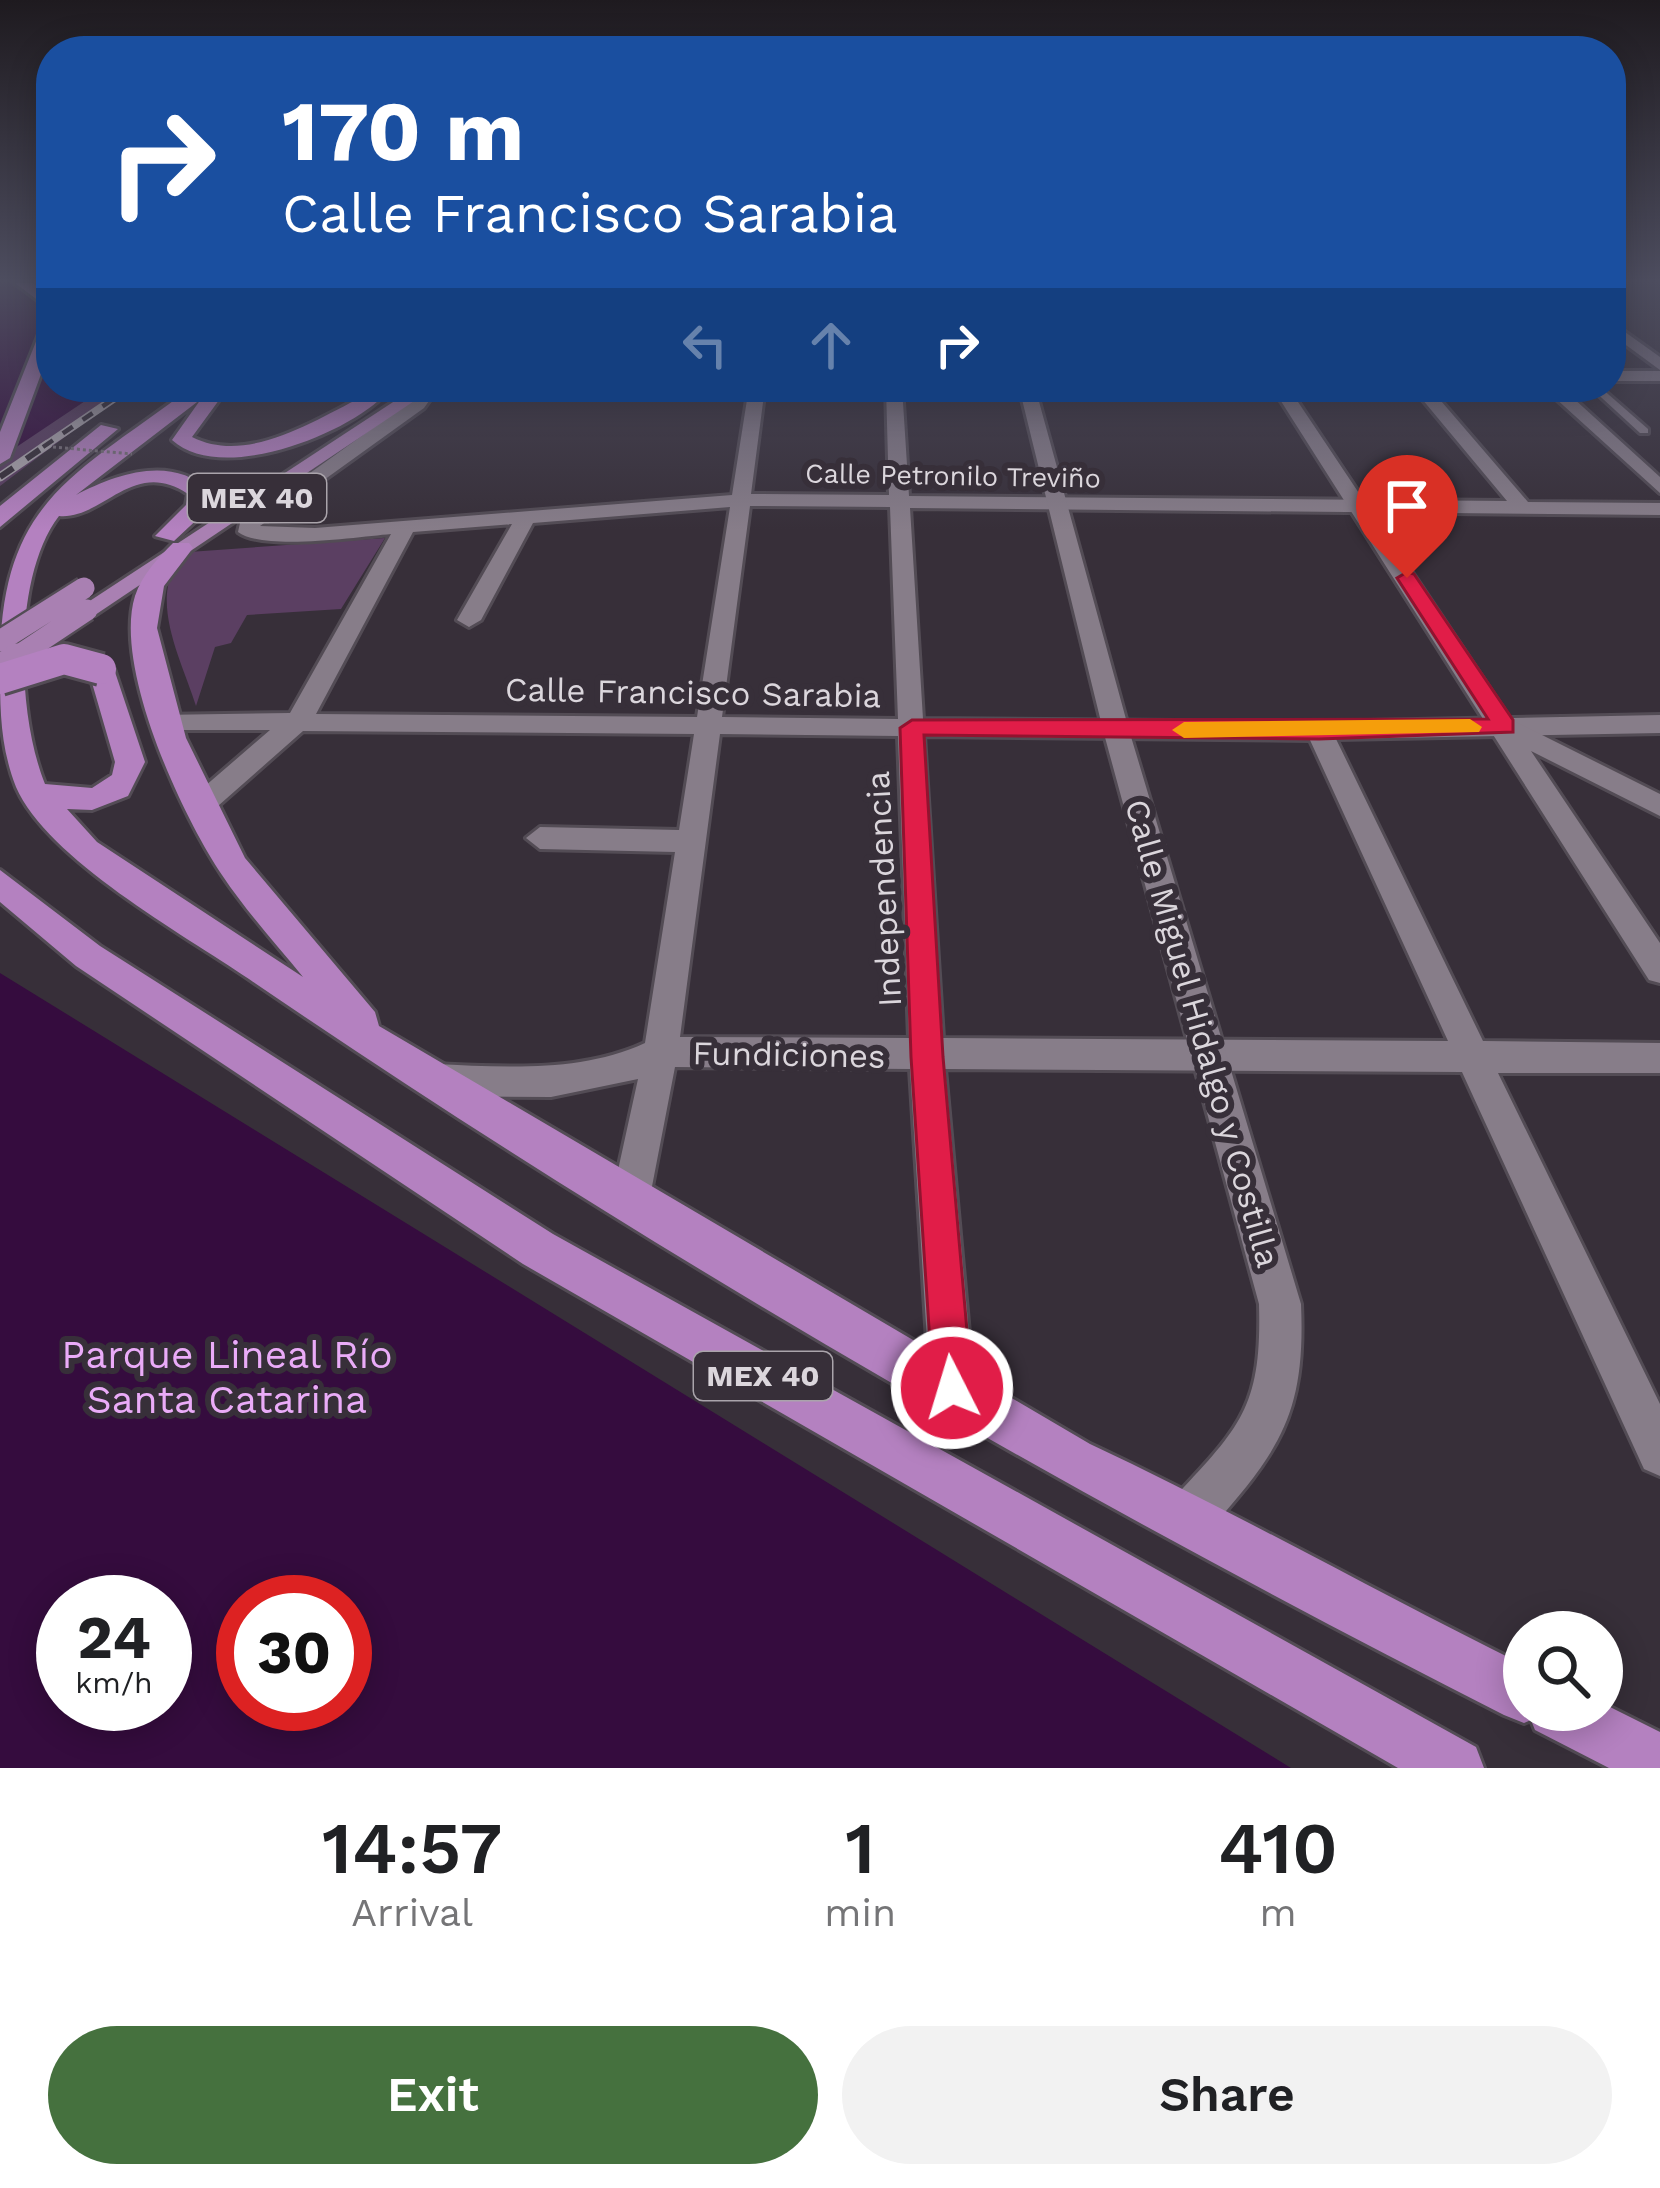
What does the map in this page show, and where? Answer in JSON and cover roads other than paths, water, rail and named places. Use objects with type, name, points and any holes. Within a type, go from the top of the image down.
[{"type":"highway","points":[[0,458],[35,366]]},
{"type":"highway","points":[[0,520],[35,484],[146,402]]},
{"type":"highway","name":"MEX 40","points":[[184,402],[95,467],[34,533],[22,561],[8,704],[16,749],[34,792],[86,850],[428,1080],[630,1202],[1072,1462],[1189,1517],[1354,1610],[1503,1684]]},
{"type":"highway","points":[[208,402],[182,433],[188,446],[212,451],[258,449],[367,402]]},
{"type":"highway","points":[[34,533],[100,490],[164,478],[187,482],[200,500],[146,599],[144,628],[186,780],[236,869],[377,1044]]},
{"type":"highway","points":[[0,679],[63,659],[84,659],[101,669],[130,762],[128,776],[112,791],[88,801],[34,792]]},
{"type":"highway","name":"MEX 40","points":[[0,883],[88,956],[538,1249],[1455,1768]]},
{"type":"highway","points":[[1596,1731],[1656,1762]]},
{"type":"main road","name":"MEX 40","points":[[173,542],[368,402]]},
{"type":"main road","name":"MEX 40","points":[[0,668],[85,599],[406,402]]},
{"type":"main road","name":"MEX 40","points":[[0,641],[85,599]]},
{"type":"street","points":[[1626,376],[1660,376]]},
{"type":"street","name":"Calle Petronilo Treviño","points":[[419,402],[250,523],[248,532],[292,536],[742,500],[1660,509]]},
{"type":"street","points":[[630,1202],[662,1052],[688,842],[755,402]]},
{"type":"street","name":"Independencia","points":[[895,402],[927,1057],[952,1388]]},
{"type":"street","name":"Calle Miguel Hidalgo y Costilla","points":[[1031,402],[1116,730],[1280,1304],[1281,1392],[1264,1425],[1189,1517]]},
{"type":"street","points":[[1290,402],[1660,970]]},
{"type":"street","points":[[1433,402],[1522,507]]},
{"type":"street","points":[[1567,402],[1660,487]]},
{"type":"street","points":[[469,620],[526,517]]},
{"type":"street","points":[[200,806],[300,719],[406,526]]},
{"type":"street","name":"Calle Francisco Sarabia","points":[[168,721],[1319,731],[1660,724]]},
{"type":"street","points":[[1505,726],[1660,806]]},
{"type":"street","points":[[1319,731],[1660,1453]]},
{"type":"street","points":[[540,838],[688,842]]},
{"type":"street","name":"Fundiciones","points":[[428,1080],[585,1078],[641,1064],[662,1052],[1660,1058]]},
{"type":"lane","points":[[1612,402],[1645,431]]},
{"type":"railway","points":[[43,447],[109,402]]},
{"type":"railway","points":[[0,477],[48,444]]},
{"type":"park label","name":"Parque Lineal Río Santa Catarina","points":[[227,1376]]}]
